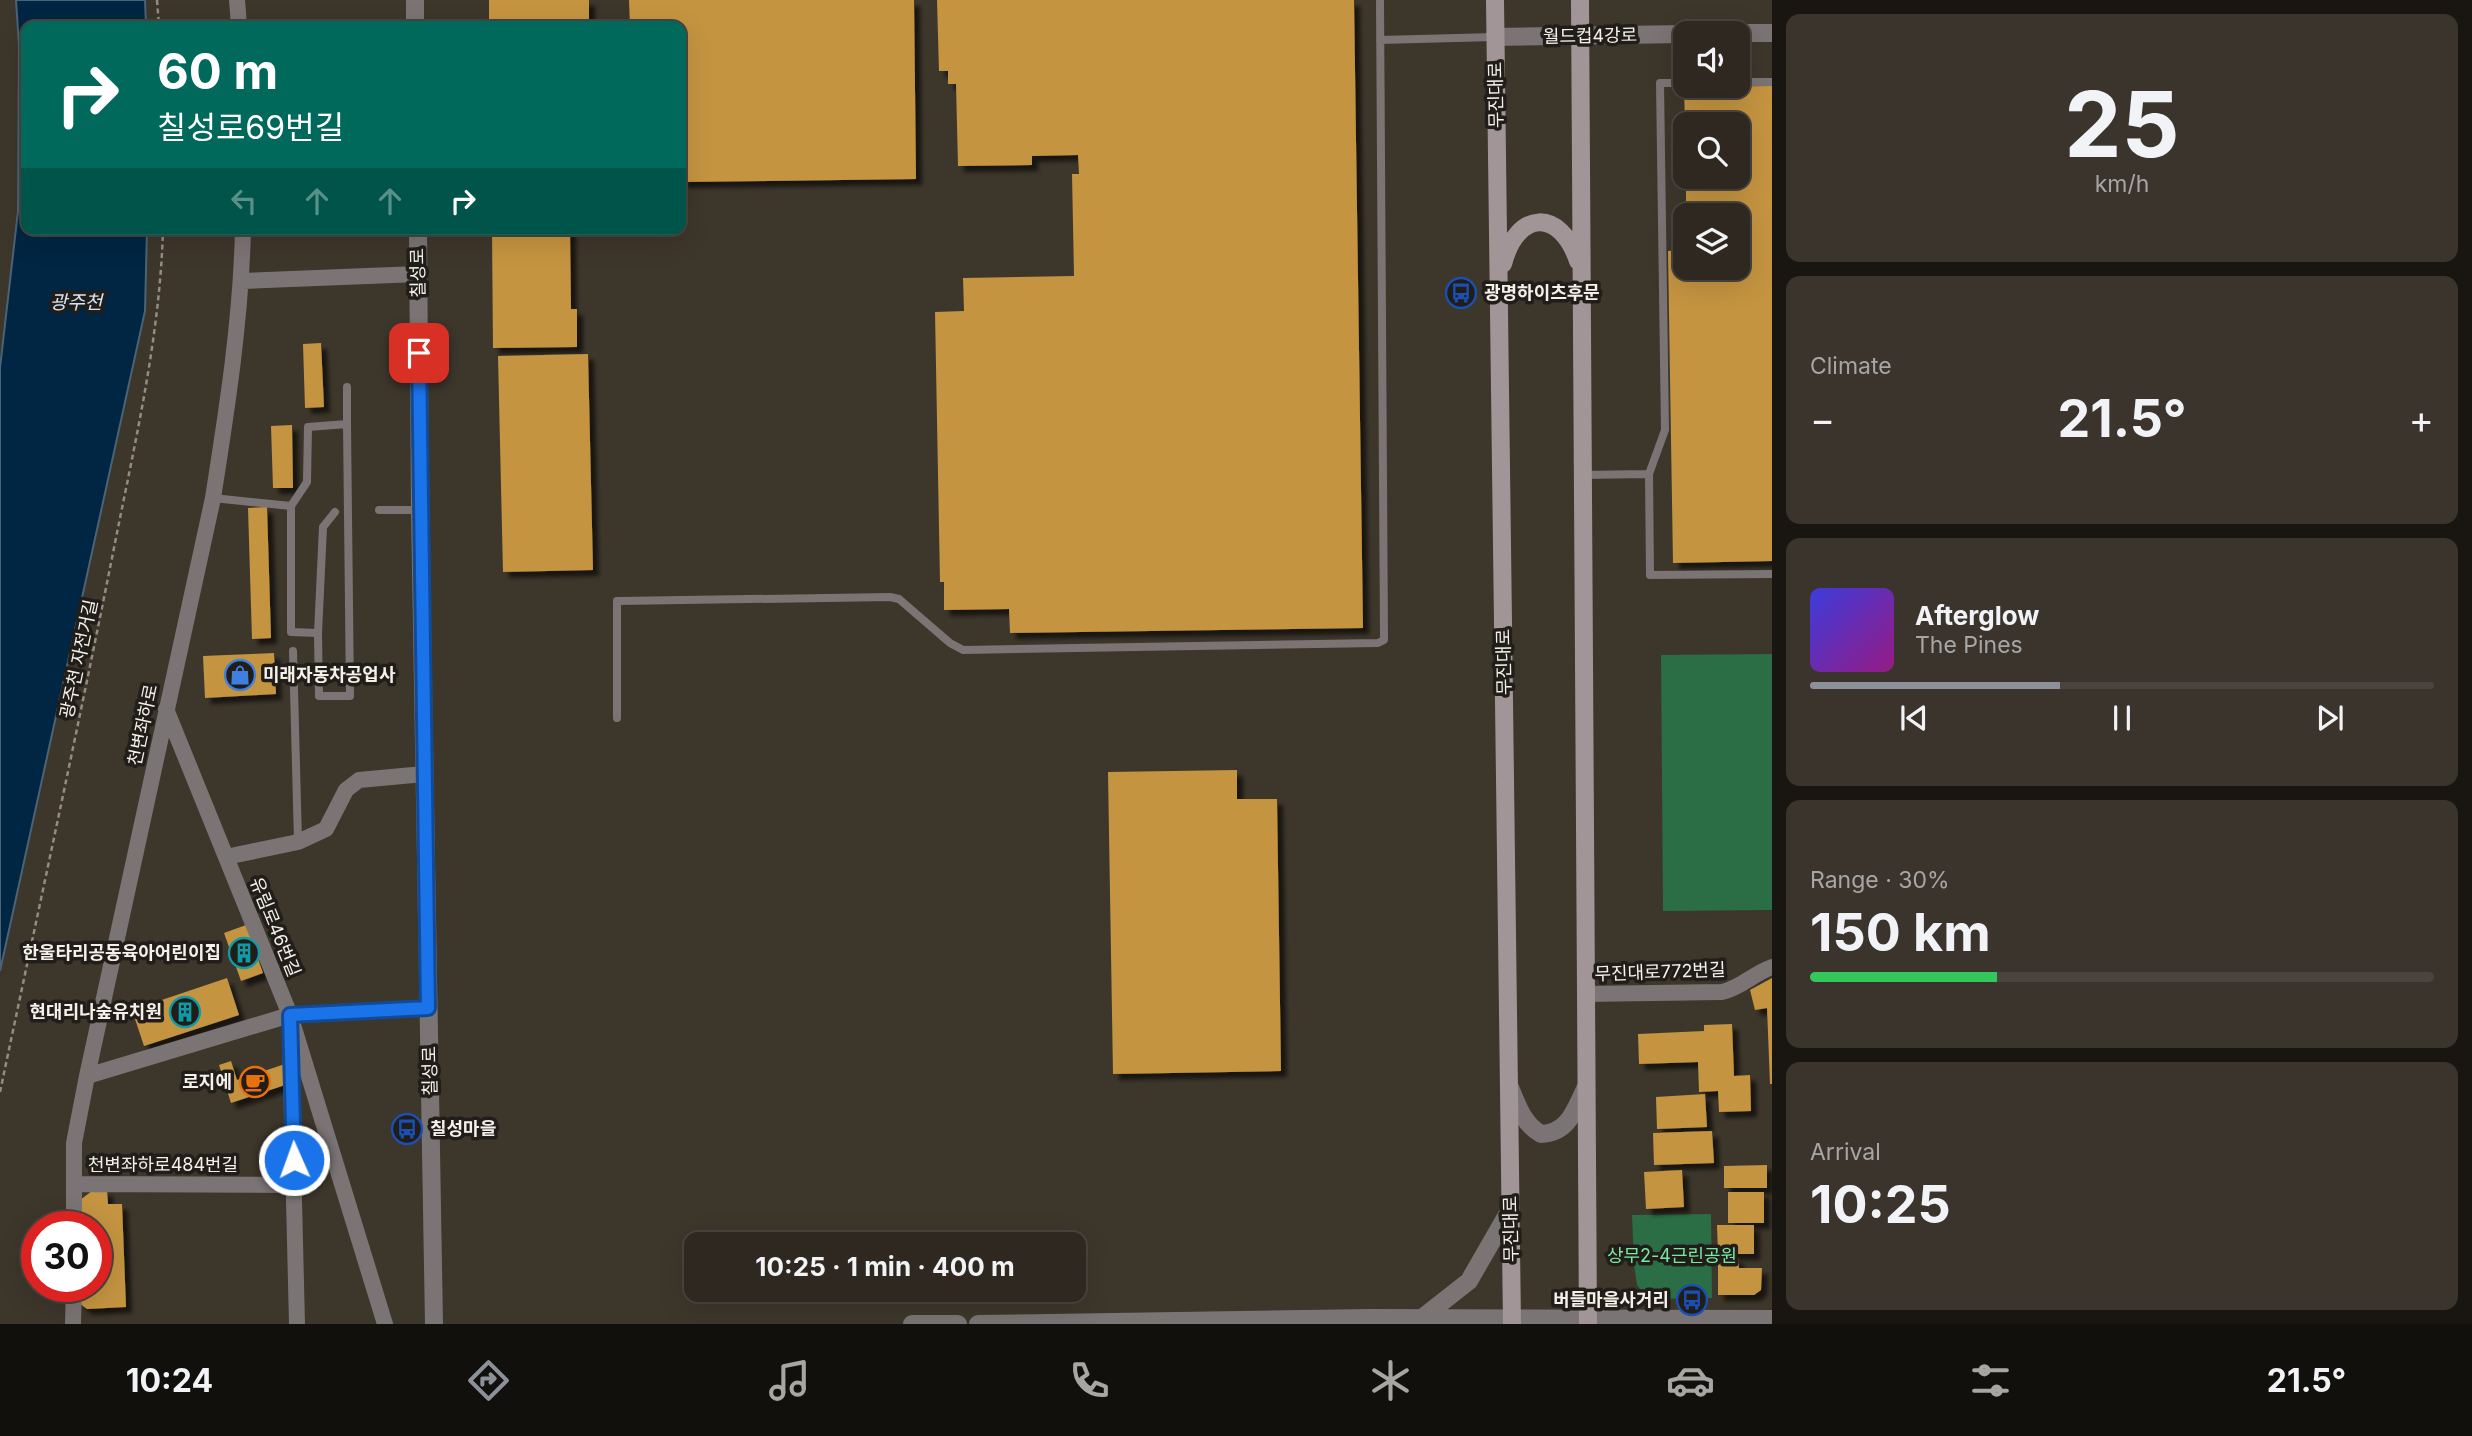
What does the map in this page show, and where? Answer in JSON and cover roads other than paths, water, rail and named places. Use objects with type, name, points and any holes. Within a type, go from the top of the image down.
[{"type":"main road","name":"무진대로","points":[[1495,0],[1512,1321]]},
{"type":"main road","points":[[1580,0],[1588,1321]]},
{"type":"main road","points":[[1500,275],[1510,243],[1518,232],[1528,224],[1539,222],[1563,232],[1571,243],[1581,271]]},
{"type":"street","points":[[237,0],[239,21]]},
{"type":"street","points":[[415,0],[415,21]]},
{"type":"street","points":[[1750,33],[1772,33]]},
{"type":"street","name":"월드컵4강로","points":[[1495,37],[1673,34]]},
{"type":"street","name":"천변좌하로","points":[[74,1211],[74,1143],[212,498],[228,401],[242,281],[243,235]]},
{"type":"street","name":"칠성로","points":[[418,235],[434,1324]]},
{"type":"street","points":[[242,281],[418,274]]},
{"type":"street","name":"유림로46번길","points":[[166,709],[290,1015],[385,1324]]},
{"type":"street","points":[[226,857],[298,842],[326,829],[346,790],[359,780],[424,774]]},
{"type":"street","name":"무진대로772번길","points":[[1585,994],[1722,992],[1736,989],[1772,968]]},
{"type":"street","points":[[87,1076],[290,1015],[428,1008]]},
{"type":"street","points":[[290,1015],[297,1324]]},
{"type":"street","points":[[1509,1086],[1522,1117],[1541,1134],[1559,1131],[1570,1119],[1586,1087]]},
{"type":"street","name":"천변좌하로484번길","points":[[74,1184],[295,1185]]},
{"type":"street","points":[[1424,1321],[1469,1281],[1511,1208]]},
{"type":"street","points":[[73,1324],[74,1302]]},
{"type":"street","points":[[978,1324],[1772,1319]]},
{"type":"street","points":[[912,1324],[958,1324]]},
{"type":"lane","points":[[617,718],[617,601],[899,598],[950,643],[962,650],[1378,643],[1384,640],[1380,0]]},
{"type":"lane","points":[[1380,40],[1495,37]]},
{"type":"lane","points":[[1750,82],[1772,82]]},
{"type":"lane","points":[[1673,83],[1660,83],[1665,430],[1649,474],[1650,575],[1772,574]]},
{"type":"lane","points":[[335,512],[323,527],[318,633],[319,696],[350,696],[347,387]]},
{"type":"lane","points":[[318,633],[291,632],[291,506],[307,482],[308,426],[347,425]]},
{"type":"lane","points":[[1581,475],[1649,474]]},
{"type":"lane","points":[[212,498],[291,506]]},
{"type":"lane","points":[[379,510],[420,510]]},
{"type":"lane","points":[[293,651],[298,842]]},
{"type":"water","name":"광주천","points":[[16,0],[145,0],[146,21],[21,21],[21,235],[147,235],[145,311],[0,971],[0,368],[18,211],[19,46]]},
{"type":"place","name":"광명하이츠후문","points":[[1461,293]]},
{"type":"place","name":"미래자동차공업사","points":[[240,675]]},
{"type":"place","name":"한울타리공동육아어린이집","points":[[244,953]]},
{"type":"place","name":"현대리나숲유치원","points":[[185,1012]]},
{"type":"place","name":"로지에","points":[[255,1082]]},
{"type":"place","name":"칠성마을","points":[[407,1129]]},
{"type":"place","name":"버들마을사거리","points":[[1692,1300]]},
{"type":"park label","name":"상무2-4근린공원","points":[[1672,1256]]}]
